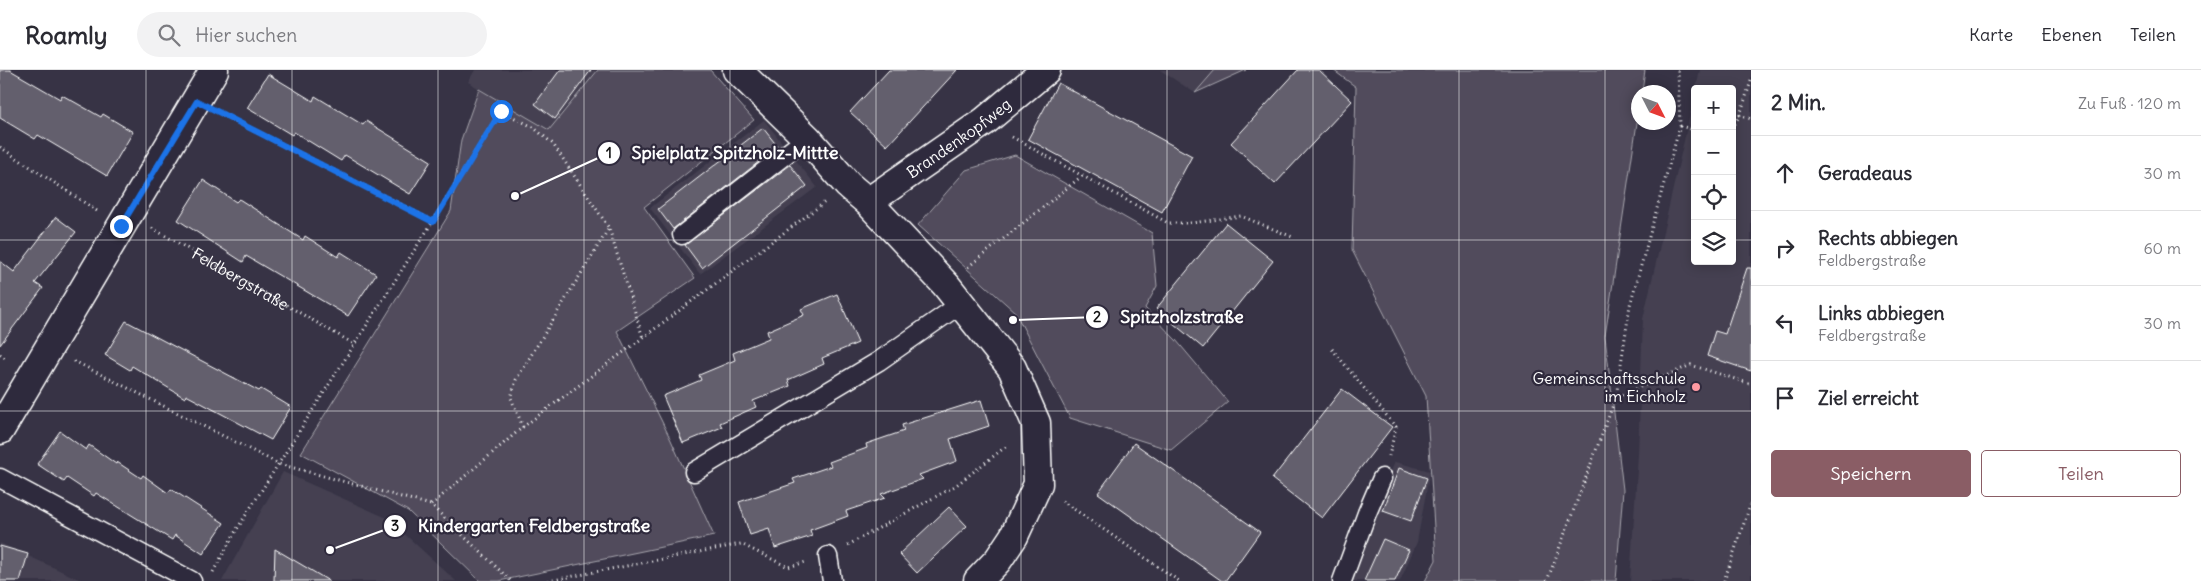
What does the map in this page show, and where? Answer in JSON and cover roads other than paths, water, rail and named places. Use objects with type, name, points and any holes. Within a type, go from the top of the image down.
[{"type":"street","points":[[0,430],[214,70]]},
{"type":"street","points":[[737,70],[807,138],[954,294],[1012,368],[1036,423],[1038,484],[1014,536],[998,560],[978,581]]},
{"type":"street","name":"Brandenkopfweg","points":[[858,193],[984,121],[1046,70]]},
{"type":"lane","points":[[682,235],[807,138]]},
{"type":"lane","points":[[694,472],[878,361],[954,294]]},
{"type":"lane","points":[[0,478],[192,581]]},
{"type":"lane","points":[[1342,581],[1366,513],[1382,478]]},
{"type":"lane","points":[[828,556],[832,581]]},
{"type":"place","name":"Spielplatz Spitzholz-Mittte","points":[[515,196]]},
{"type":"place","name":"Spitzholzstraße","points":[[1013,320]]},
{"type":"place","name":"Gemeinschaftsschule im Eichholz","points":[[1696,387]]},
{"type":"place","name":"Kindergarten Feldbergstraße","points":[[330,550]]}]
